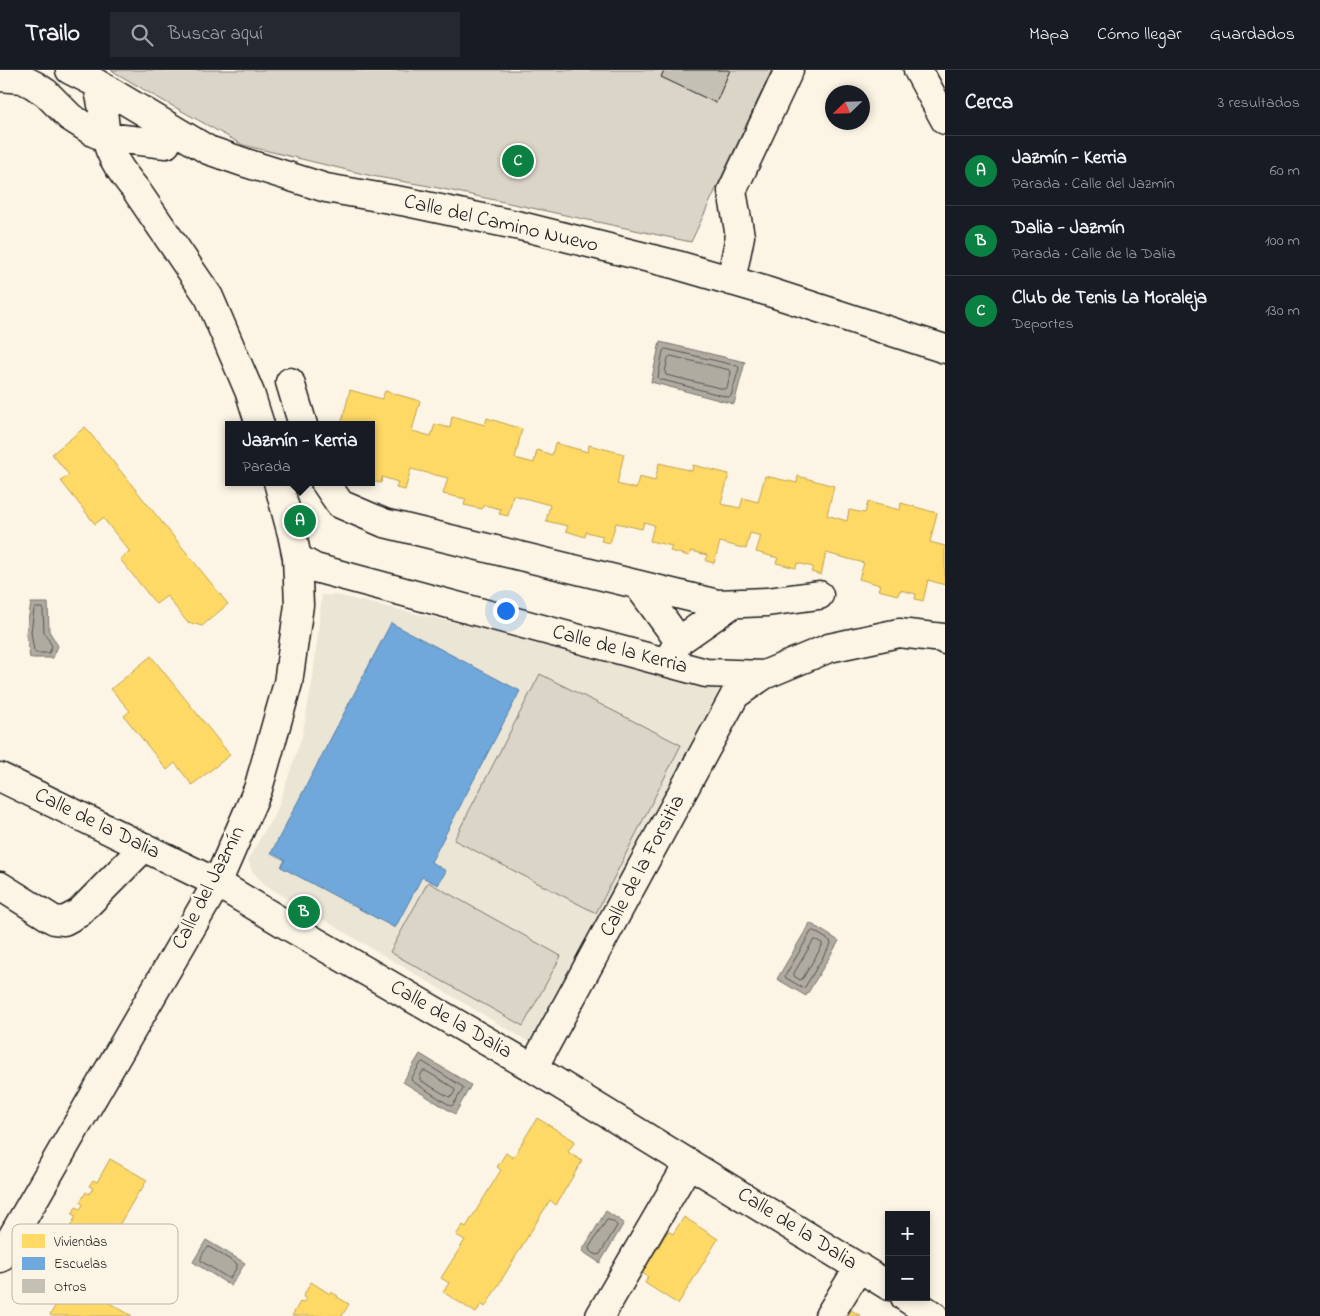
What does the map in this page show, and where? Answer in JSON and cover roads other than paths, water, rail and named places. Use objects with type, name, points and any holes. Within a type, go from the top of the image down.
[{"type":"street","points":[[0,72],[4,70]]},
{"type":"street","name":"Calle del Camino Nuevo","points":[[70,70],[96,83],[208,150],[246,163],[326,188],[407,202],[525,227],[677,265],[945,350]]},
{"type":"street","points":[[730,281],[740,236],[732,191],[789,70]]},
{"type":"street","points":[[918,70],[945,120]]},
{"type":"street","points":[[0,77],[22,79],[34,85],[46,93],[70,117],[95,133],[106,137],[208,150]]},
{"type":"street","points":[[96,83],[101,96],[106,137],[115,160],[209,297],[250,393],[259,421]]},
{"type":"street","points":[[136,190],[136,179],[142,162],[166,144]]},
{"type":"street","points":[[290,382],[302,421]]},
{"type":"street","name":"Calle del Jazmín","points":[[20,1224],[217,883],[258,789],[288,683],[299,605],[298,558],[279,486]]},
{"type":"street","points":[[328,486],[340,504],[384,524],[718,604],[767,602],[819,595]]},
{"type":"street","name":"Calle de la Kerria","points":[[298,558],[315,568],[673,652],[706,673],[764,675],[829,648],[899,633],[943,638],[945,640]]},
{"type":"street","points":[[638,585],[673,652],[732,604]]},
{"type":"street","name":"Calle de la Forsitia","points":[[533,1068],[735,695],[764,675]]},
{"type":"street","name":"Calle de la Dalia","points":[[0,777],[217,883],[533,1068],[885,1283]]},
{"type":"street","points":[[0,886],[54,920],[64,921],[79,913],[144,847]]},
{"type":"street","points":[[600,1316],[689,1163]]},
{"type":"street","name":"Calle del Jazmín","points":[[0,1258],[12,1237]]},
{"type":"street","points":[[829,1316],[859,1267]]},
{"type":"street","points":[[911,1301],[934,1316]]},
{"type":"water","points":[[660,342],[745,362],[734,404],[651,382]]},
{"type":"water","points":[[31,603],[48,603],[49,631],[58,646],[53,658],[30,658],[26,633]]},
{"type":"water","points":[[810,923],[839,941],[806,996],[777,979]]},
{"type":"water","points":[[420,1054],[471,1085],[455,1114],[403,1082]]},
{"type":"water","points":[[606,1211],[624,1223],[600,1263],[582,1251]]},
{"type":"water","points":[[206,1240],[245,1263],[231,1286],[193,1262]]},
{"type":"place","name":"Club de Tenis La Moraleja","points":[[518,161]]},
{"type":"place","name":"Jazmín - Kerria","points":[[300,521]]},
{"type":"place","name":"Dalia - Jazmín","points":[[304,912]]}]
